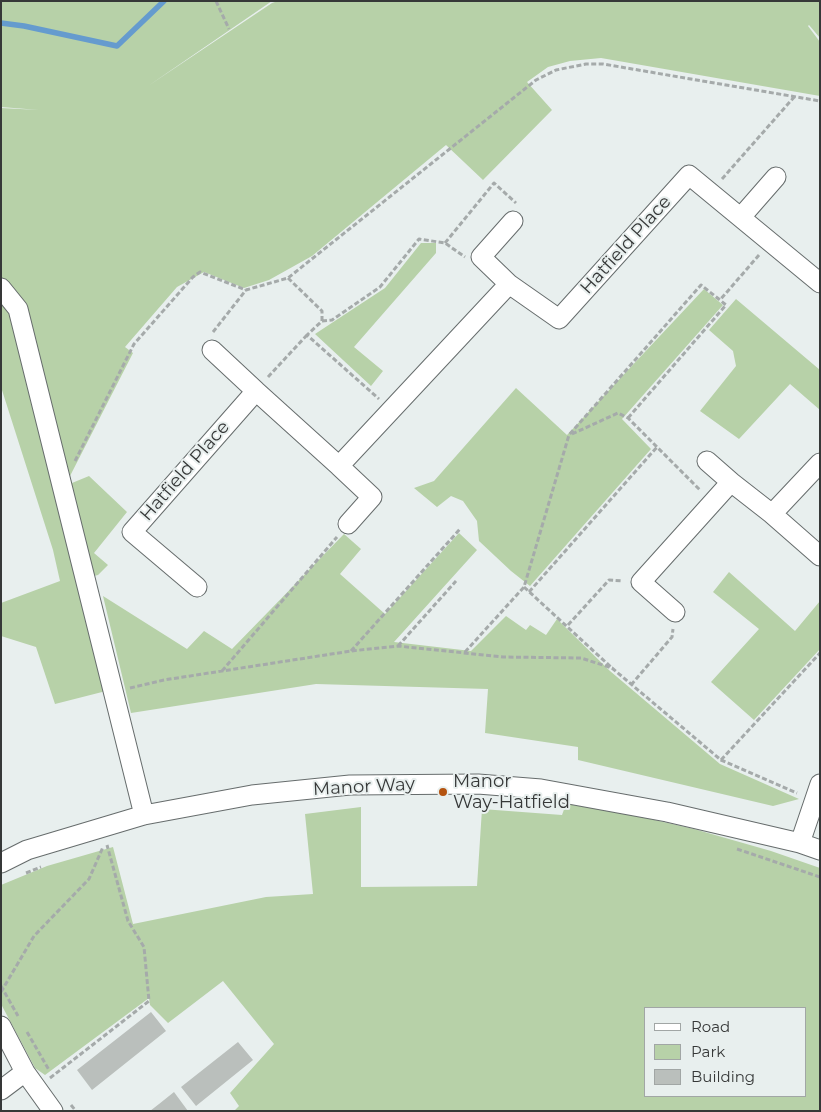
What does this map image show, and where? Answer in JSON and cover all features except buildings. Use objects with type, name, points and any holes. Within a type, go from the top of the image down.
[{"type":"street","name":"Hatfield Place","points":[[513,221],[481,257],[509,284],[558,319],[689,175],[820,283]]},
{"type":"street","points":[[740,217],[776,177]]},
{"type":"street","points":[[339,466],[509,284]]},
{"type":"street","points":[[1,288],[18,309],[144,815]]},
{"type":"street","points":[[212,350],[372,497],[348,524]]},
{"type":"street","name":"Hatfield Place","points":[[197,587],[132,532],[256,390]]},
{"type":"street","points":[[707,461],[820,556]]},
{"type":"street","points":[[772,514],[820,463]]},
{"type":"street","points":[[675,612],[641,582],[732,482]]},
{"type":"street","name":"Manor Way","points":[[1,862],[28,850],[144,815],[252,795],[350,785],[478,784],[541,789],[667,812],[800,843],[820,850]]},
{"type":"street","points":[[800,843],[817,793]]},
{"type":"street","points":[[1,1026],[36,1089],[53,1111]]},
{"type":"street","points":[[1,1090],[26,1072]]},
{"type":"path","points":[[216,1],[230,29]]},
{"type":"path","points":[[212,350],[205,341],[246,290],[288,278],[536,80],[556,70],[586,64],[603,64],[820,101]]},
{"type":"path","points":[[710,192],[795,96]]},
{"type":"path","points":[[445,243],[494,183],[516,203],[513,221]]},
{"type":"path","points":[[256,390],[322,321],[332,320],[380,287],[419,239],[445,243],[462,257],[472,257]]},
{"type":"path","points":[[720,300],[770,242]]},
{"type":"path","points":[[63,487],[134,344],[193,277],[200,272],[246,290]]},
{"type":"path","points":[[288,278],[322,311],[322,321]]},
{"type":"path","points":[[465,653],[524,587],[569,435],[702,285],[726,305],[628,418]]},
{"type":"path","points":[[307,335],[392,410]]},
{"type":"path","points":[[569,435],[618,414],[628,418],[713,503]]},
{"type":"path","points":[[529,592],[657,447]]},
{"type":"path","points":[[222,671],[348,524]]},
{"type":"path","points":[[351,651],[460,529]]},
{"type":"path","points":[[568,625],[609,580],[641,582]]},
{"type":"path","points":[[398,646],[456,582]]},
{"type":"path","points":[[524,587],[568,625],[631,685],[721,760],[817,793]]},
{"type":"path","points":[[631,685],[672,637],[675,612]]},
{"type":"path","points":[[114,691],[222,671],[351,651],[398,646],[503,656],[581,658],[612,668]]},
{"type":"path","points":[[721,760],[820,653]]},
{"type":"path","points":[[36,1089],[149,1001],[144,947],[128,921],[102,827]]},
{"type":"path","points":[[93,850],[116,843]]},
{"type":"path","points":[[57,1083],[2,989],[34,936],[89,879],[103,848]]},
{"type":"path","points":[[731,848],[820,877]]},
{"type":"path","points":[[19,876],[46,865]]},
{"type":"path","points":[[66,1097],[76,1111]]},
{"type":"green space","points":[[1,1],[272,1],[148,86],[272,3],[278,1],[820,1],[820,38],[808,26],[820,42],[820,96],[601,58],[570,61],[548,67],[527,82],[552,110],[483,180],[446,145],[312,256],[269,280],[244,288],[204,272],[177,287],[125,347],[133,353],[70,476],[72,483],[89,476],[127,512],[94,553],[108,565],[98,575],[82,579],[110,690],[55,704],[36,647],[1,636],[1,603],[60,581],[53,550],[1,387],[1,108],[39,110],[1,107]]},
{"type":"green space","points":[[421,243],[436,243],[436,253],[354,347],[383,371],[371,386],[315,334],[385,288]]},
{"type":"green space","points":[[704,289],[723,305],[622,419],[651,449],[530,586],[479,541],[477,521],[463,501],[451,496],[437,507],[414,488],[434,481],[516,388],[567,435]]},
{"type":"green space","points":[[736,299],[820,370],[820,410],[790,384],[739,439],[700,411],[736,366],[733,351],[709,330]]},
{"type":"green space","points":[[459,533],[477,550],[394,642],[471,651],[506,616],[526,630],[530,625],[546,635],[557,619],[610,671],[720,764],[799,799],[773,806],[578,760],[578,747],[485,733],[488,689],[316,684],[131,713],[103,596],[187,649],[204,631],[232,649],[344,534],[361,549],[340,574],[385,614]]},
{"type":"green space","points":[[729,572],[795,631],[820,601],[820,649],[754,720],[711,682],[759,629],[713,592]]},
{"type":"green space","points":[[566,804],[620,812],[694,829],[771,851],[820,868],[820,1111],[234,1111],[239,1106],[230,1093],[274,1044],[223,981],[168,1023],[150,1005],[149,998],[45,1075],[35,1068],[1,1004],[1,885],[47,866],[113,847],[133,924],[266,897],[313,894],[305,814],[361,807],[361,887],[477,886],[482,809],[562,815]]},
{"type":"waterway","points":[[1,23],[24,26],[117,46],[164,1]]},
{"type":"place","name":"Manor Way-Hatfield","points":[[443,792]]}]
